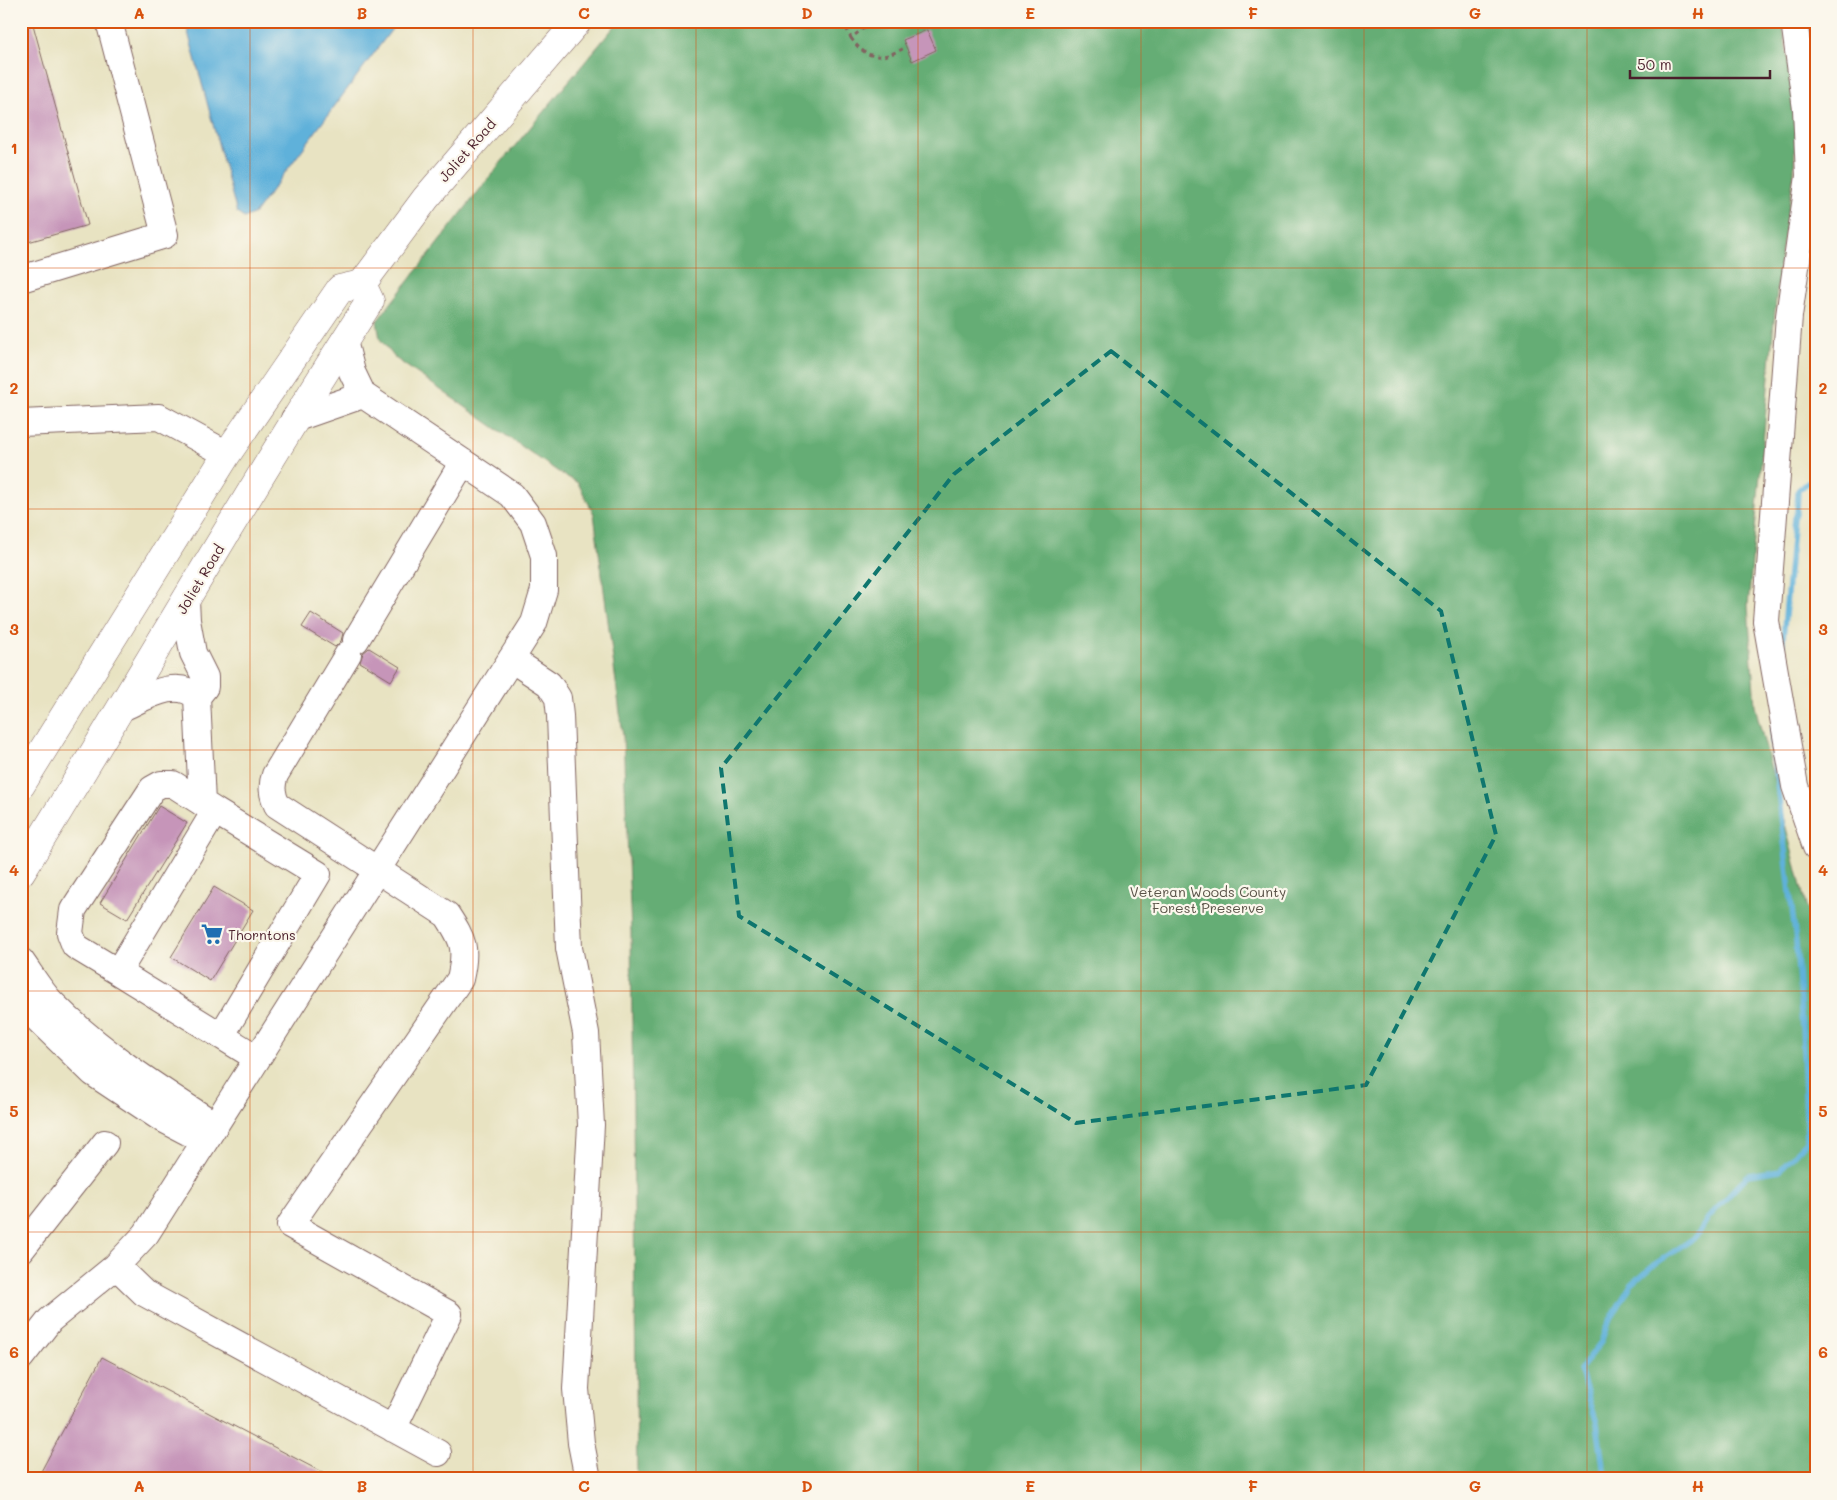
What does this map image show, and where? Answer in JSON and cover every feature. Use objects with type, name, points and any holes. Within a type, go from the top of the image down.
[{"type":"main road","name":"Joliet Road","points":[[21,872],[122,708],[294,419],[370,301],[362,284],[426,198],[578,21]]},
{"type":"main road","points":[[21,785],[227,454],[340,289],[362,284]]},
{"type":"lane","points":[[21,280],[165,236],[109,21]]},
{"type":"lane","points":[[1794,21],[1806,109],[1809,221],[1790,316],[1766,621],[1795,786],[1816,847]]},
{"type":"lane","points":[[21,1357],[50,1320],[116,1266],[146,1234],[534,623],[544,590],[544,556],[533,523],[512,495],[363,395],[352,372],[344,341]]},
{"type":"lane","points":[[294,419],[363,395]]},
{"type":"lane","points":[[21,423],[159,417],[227,454]]},
{"type":"lane","points":[[393,1429],[448,1314],[290,1225],[460,980],[465,958],[461,937],[447,915],[277,806],[272,794],[272,783],[275,774],[463,462]]},
{"type":"lane","points":[[186,601],[187,620],[193,653],[206,677],[205,687],[197,697]]},
{"type":"lane","points":[[511,659],[549,684],[558,698],[560,716],[569,948],[586,1033],[591,1125],[576,1389],[581,1443],[588,1479]]},
{"type":"lane","points":[[118,972],[208,807],[197,697],[190,690],[170,688],[122,708]]},
{"type":"lane","points":[[221,1036],[318,874],[173,784],[161,784],[152,789],[73,910],[70,933],[75,946],[221,1036],[258,1058]]},
{"type":"lane","points":[[21,961],[52,1003],[92,1040],[210,1133]]},
{"type":"lane","points":[[21,1003],[93,1073],[159,1117],[210,1133]]},
{"type":"lane","points":[[21,1250],[104,1143]]},
{"type":"lane","points":[[116,1266],[144,1293],[438,1453]]},
{"type":"path","points":[[843,21],[851,38],[864,53],[892,55],[906,47]]},
{"type":"path","points":[[851,38],[873,21]]},
{"type":"highlighted area","points":[[1111,351],[1441,611],[1496,835],[1366,1085],[1076,1123],[739,916],[721,768],[954,474]]},
{"type":"green space","name":"Veteran Woods County Forest Preserve","points":[[619,21],[1782,21],[1796,116],[1794,174],[1779,267],[1748,606],[1755,706],[1806,906],[1816,930],[1816,1479],[637,1479],[631,932],[623,736],[594,514],[578,483],[557,471],[395,358],[380,339],[377,321],[499,165]]},
{"type":"water","points":[[185,21],[398,21],[255,213],[244,218],[237,213]]},
{"type":"building","points":[[21,21],[32,21],[88,225],[21,244]]},
{"type":"building","points":[[927,30],[936,50],[912,61],[903,40]]},
{"type":"building","points":[[311,613],[343,633],[341,641],[335,647],[302,627]]},
{"type":"building","points":[[369,648],[400,667],[391,681],[360,662],[363,653]]},
{"type":"building","points":[[159,806],[187,823],[127,919],[100,903]]},
{"type":"building","name":"Thorntons","points":[[214,887],[253,910],[210,981],[171,957]]},
{"type":"building","points":[[102,1357],[335,1479],[37,1479]]},
{"type":"waterway","points":[[1782,650],[1798,490],[1816,477]]},
{"type":"waterway","points":[[1607,1479],[1603,1466],[1597,1423],[1580,1370],[1601,1342],[1607,1325],[1631,1285],[1652,1266],[1697,1236],[1708,1218],[1748,1175],[1780,1170],[1807,1141],[1796,942],[1772,741],[1773,729]]},
{"type":"place","name":"Thorntons","points":[[212,934]]}]
